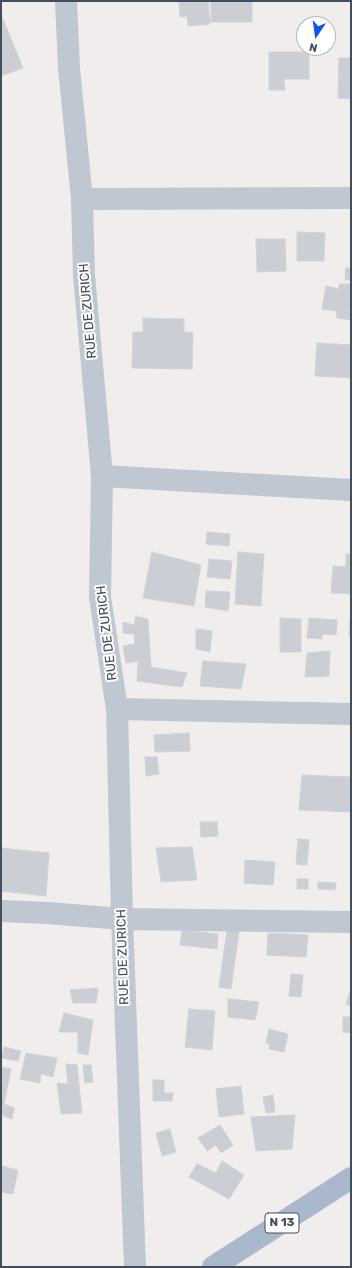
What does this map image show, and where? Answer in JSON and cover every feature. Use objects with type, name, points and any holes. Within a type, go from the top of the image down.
[{"type":"main road","name":"N 13","points":[[213,1267],[351,1178]]},
{"type":"street","name":"RUE DE ZURICH","points":[[66,1],[69,68],[82,199],[84,275],[102,476],[100,597],[117,709],[122,919],[135,1267]]},
{"type":"street","points":[[82,199],[351,198]]},
{"type":"street","points":[[102,476],[351,490]]},
{"type":"street","points":[[117,709],[351,714]]},
{"type":"street","points":[[1,911],[122,919],[351,922]]},
{"type":"building","points":[[179,1],[208,1],[210,24],[188,26],[187,16],[180,17]]},
{"type":"building","points":[[211,1],[252,1],[252,22],[211,22]]},
{"type":"building","points":[[2,17],[23,68],[1,76],[1,18]]},
{"type":"building","points":[[269,52],[296,52],[296,56],[309,56],[309,79],[284,79],[285,90],[269,90]]},
{"type":"building","points":[[339,58],[351,58],[351,99],[338,98]]},
{"type":"building","points":[[297,232],[325,233],[324,261],[297,261]]},
{"type":"building","points":[[256,239],[285,239],[286,271],[257,272]]},
{"type":"building","points":[[346,268],[351,268],[351,280],[345,280]]},
{"type":"building","points":[[340,284],[351,284],[351,312],[322,309],[326,286],[338,289]]},
{"type":"building","points":[[336,311],[351,312],[351,320],[337,318]]},
{"type":"building","points":[[143,318],[184,319],[184,332],[193,333],[192,369],[132,368],[133,332],[143,332]]},
{"type":"building","points":[[317,343],[351,345],[351,378],[315,376]]},
{"type":"building","points":[[207,532],[230,534],[229,546],[206,544]]},
{"type":"building","points":[[152,552],[201,565],[194,606],[143,598]]},
{"type":"building","points":[[238,552],[264,554],[261,606],[235,604]]},
{"type":"building","points":[[346,554],[351,554],[351,594],[331,593],[333,566],[346,567]]},
{"type":"building","points":[[209,559],[232,561],[230,579],[207,577]]},
{"type":"building","points":[[206,591],[230,592],[228,611],[205,607]]},
{"type":"building","points":[[136,616],[148,619],[151,667],[187,673],[182,687],[137,681],[138,661],[126,663],[123,646],[135,644],[134,634],[123,633],[123,622],[134,625]]},
{"type":"building","points":[[280,618],[301,619],[301,652],[280,652]]},
{"type":"building","points":[[309,618],[337,620],[336,635],[322,634],[322,639],[307,638]]},
{"type":"building","points":[[351,619],[351,637],[349,636]]},
{"type":"building","points":[[196,629],[212,631],[210,652],[196,649]]},
{"type":"building","points":[[330,651],[329,676],[305,677],[307,653]]},
{"type":"building","points":[[203,661],[246,664],[241,689],[200,686]]},
{"type":"building","points":[[189,733],[190,751],[155,752],[154,735]]},
{"type":"building","points":[[145,757],[157,757],[159,774],[146,776]]},
{"type":"building","points":[[302,775],[351,777],[351,812],[299,810]]},
{"type":"building","points":[[200,822],[217,822],[218,836],[201,837]]},
{"type":"building","points":[[298,839],[309,840],[307,865],[296,864]]},
{"type":"building","points":[[192,847],[197,880],[161,882],[156,848]]},
{"type":"building","points":[[1,848],[49,853],[46,896],[1,891]]},
{"type":"building","points":[[245,860],[275,862],[273,885],[244,883]]},
{"type":"building","points":[[297,879],[308,879],[308,889],[297,889]]},
{"type":"building","points":[[318,882],[336,883],[335,890],[318,889]]},
{"type":"building","points":[[182,930],[218,934],[217,949],[180,945]]},
{"type":"building","points":[[227,930],[239,932],[231,989],[219,987]]},
{"type":"building","points":[[268,933],[308,935],[306,957],[267,955]]},
{"type":"building","points":[[291,974],[303,975],[301,997],[289,996]]},
{"type":"building","points":[[98,988],[96,1003],[73,1003],[70,990]]},
{"type":"building","points":[[351,988],[351,1006],[346,1004]]},
{"type":"building","points":[[228,999],[259,1002],[255,1020],[228,1017]]},
{"type":"building","points":[[189,1009],[215,1011],[212,1050],[185,1047]]},
{"type":"building","points":[[64,1013],[93,1020],[88,1055],[78,1053],[78,1032],[59,1032]]},
{"type":"building","points":[[343,1017],[351,1017],[351,1033],[343,1032]]},
{"type":"building","points":[[269,1029],[288,1034],[284,1052],[269,1049],[270,1044],[266,1043]]},
{"type":"building","points":[[4,1047],[21,1051],[18,1061],[2,1058]]},
{"type":"building","points":[[26,1053],[57,1058],[53,1077],[41,1074],[40,1083],[20,1079]]},
{"type":"building","points":[[66,1064],[77,1065],[82,1113],[61,1114],[57,1083],[68,1084]]},
{"type":"building","points":[[83,1065],[91,1065],[93,1082],[85,1083]]},
{"type":"building","points":[[1,1067],[11,1069],[4,1104],[14,1108],[12,1119],[1,1115]]},
{"type":"building","points":[[153,1080],[164,1080],[164,1093],[173,1093],[172,1101],[153,1101]]},
{"type":"building","points":[[241,1086],[244,1114],[219,1117],[216,1089]]},
{"type":"building","points":[[273,1095],[275,1112],[266,1113],[263,1097]]},
{"type":"building","points":[[295,1115],[292,1149],[256,1151],[251,1117]]},
{"type":"building","points":[[220,1125],[233,1145],[221,1153],[216,1145],[207,1151],[198,1138]]},
{"type":"building","points":[[170,1129],[176,1152],[162,1156],[156,1133]]},
{"type":"building","points":[[222,1161],[244,1175],[229,1199],[189,1177],[197,1164],[216,1173]]},
{"type":"building","points":[[1,1166],[18,1170],[13,1194],[1,1192]]}]
